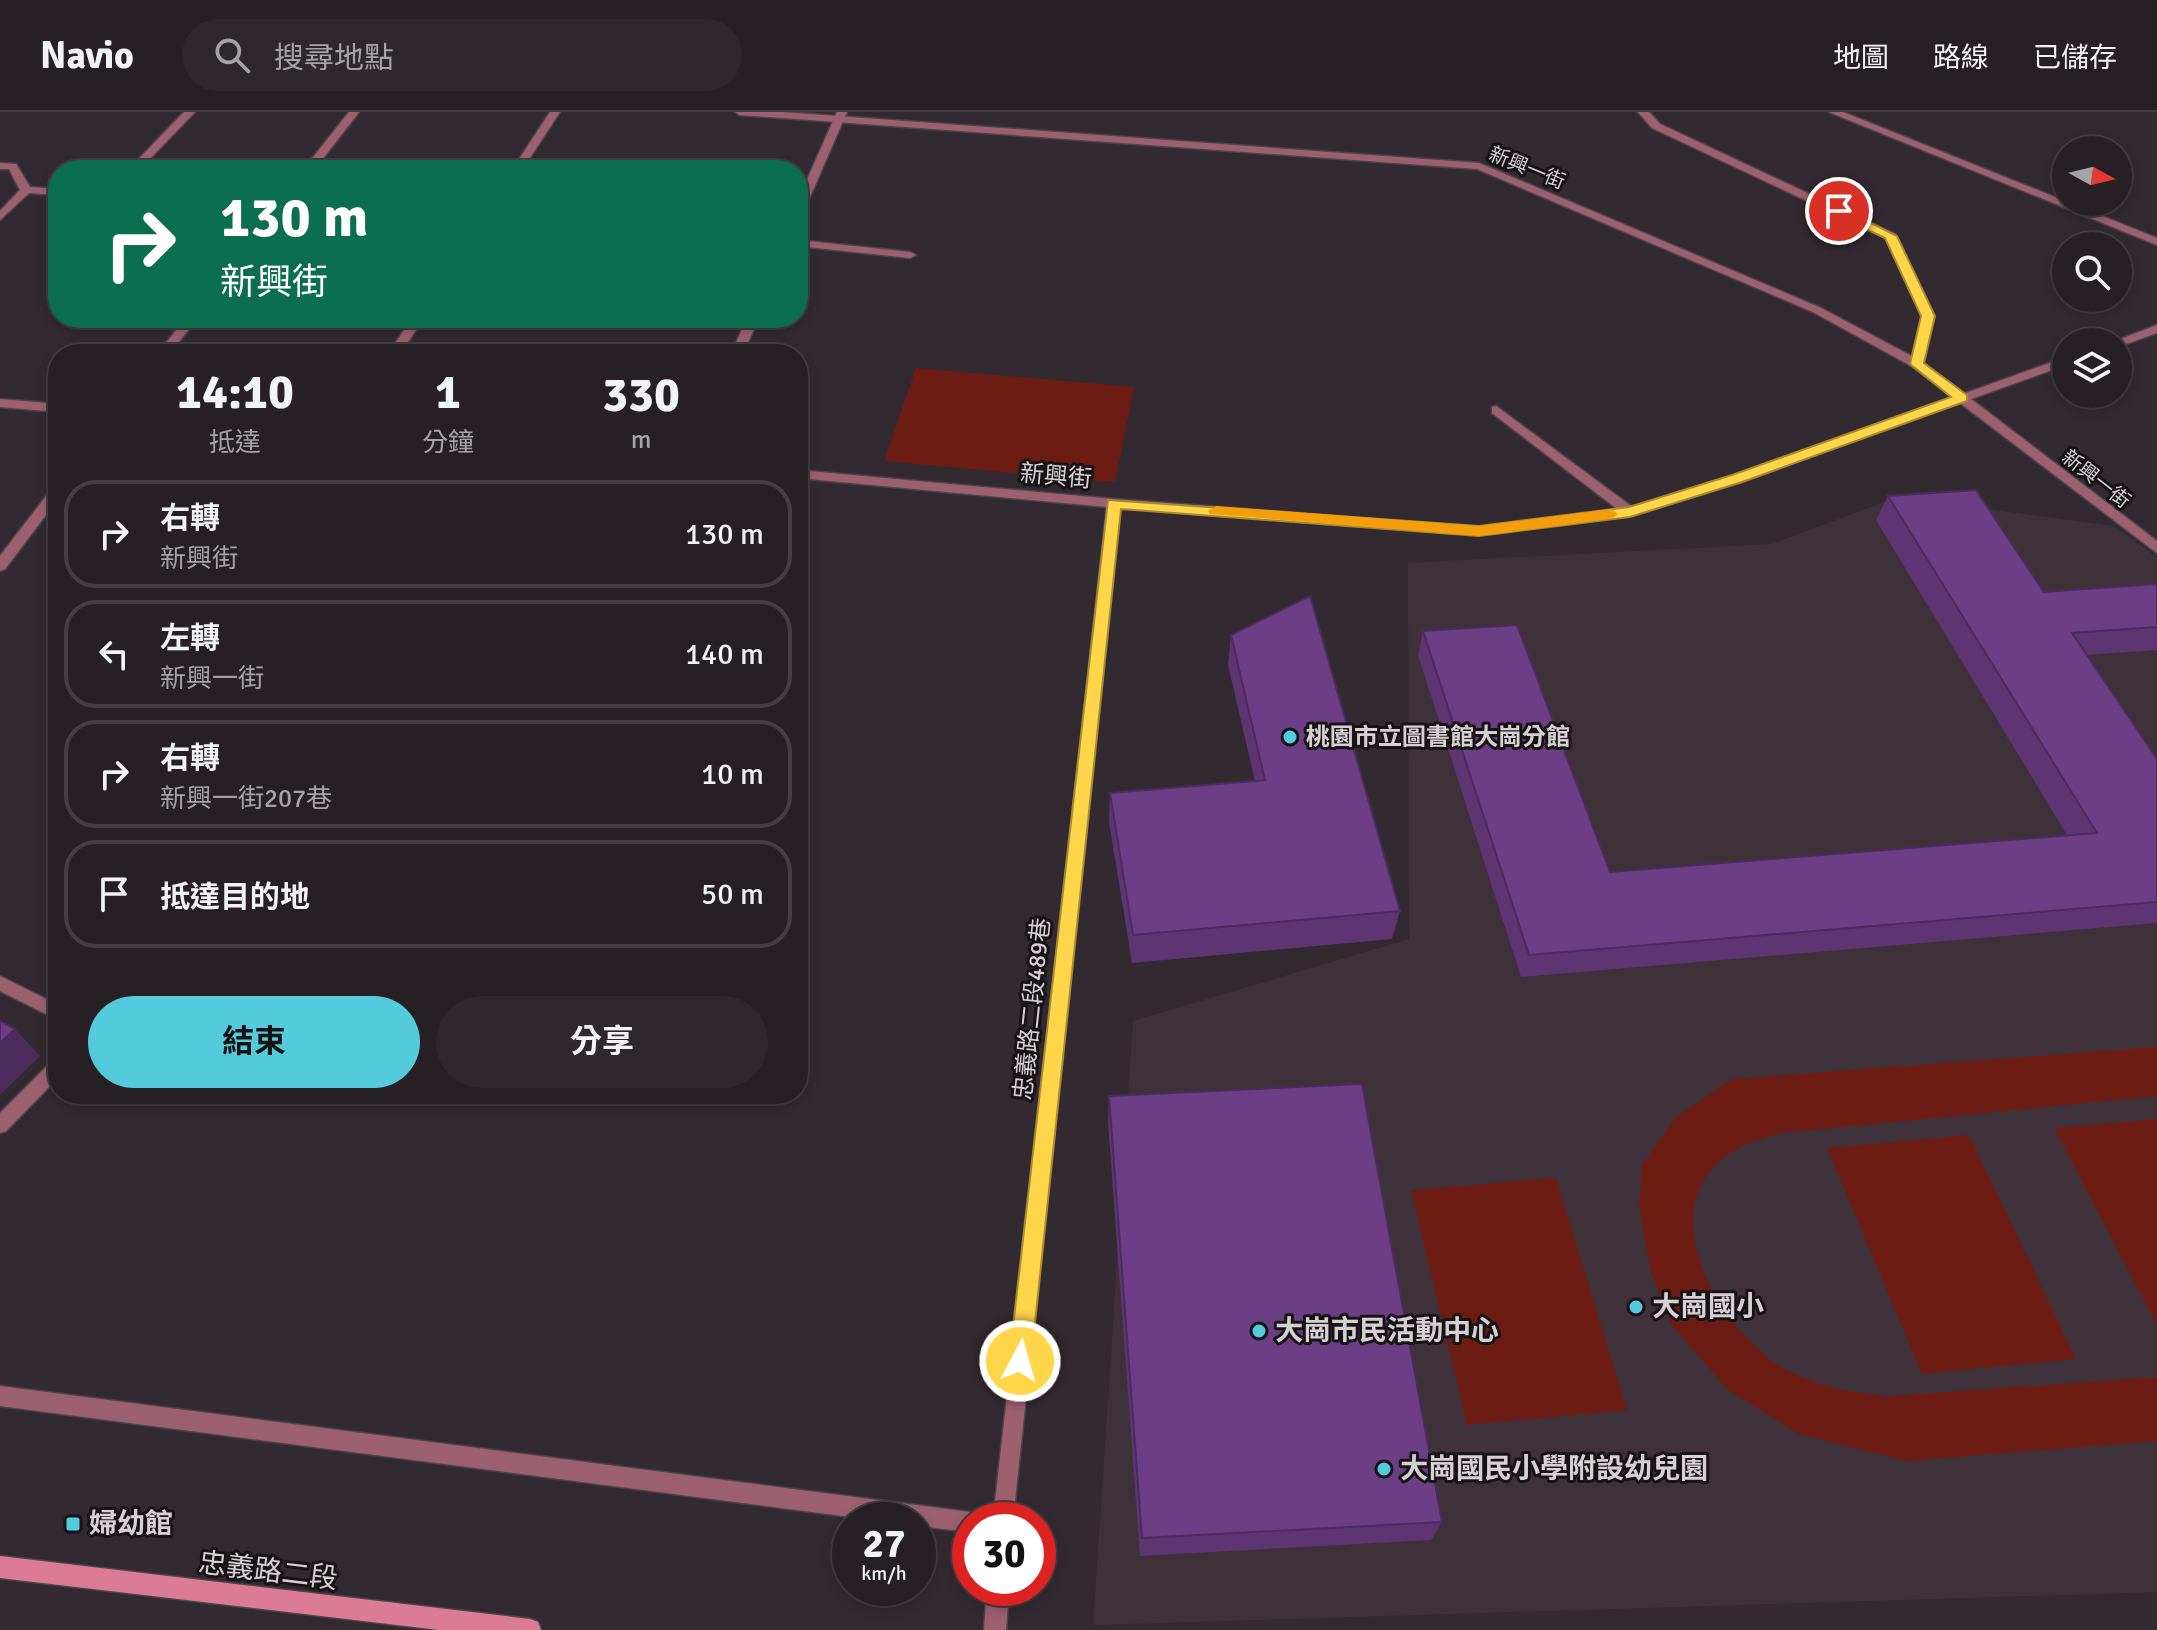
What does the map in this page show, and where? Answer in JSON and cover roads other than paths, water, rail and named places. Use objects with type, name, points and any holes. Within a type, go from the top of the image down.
[{"type":"main road","name":"忠義路二段","points":[[0,1567],[530,1630]]},
{"type":"street","points":[[143,160],[190,112]]},
{"type":"street","points":[[316,160],[354,112]]},
{"type":"street","points":[[524,160],[555,112]]},
{"type":"street","name":"新興一街","points":[[740,112],[840,116],[1479,166],[1817,310],[1917,364],[2157,548]]},
{"type":"street","points":[[1643,112],[1656,126],[1891,236],[1928,316],[1917,364]]},
{"type":"street","points":[[1834,112],[2157,242]]},
{"type":"street","points":[[808,190],[840,116]]},
{"type":"street","points":[[0,166],[12,166],[26,190]]},
{"type":"street","points":[[0,217],[26,190],[48,191]]},
{"type":"street","points":[[808,244],[910,255]]},
{"type":"street","points":[[171,344],[184,328]]},
{"type":"street","points":[[2132,338],[2157,329]]},
{"type":"street","name":"新興街","points":[[808,475],[1114,503],[1479,531],[1630,512],[1737,479],[2052,366]]},
{"type":"street","points":[[0,403],[48,407]]},
{"type":"street","points":[[1496,410],[1630,512]]},
{"type":"street","points":[[0,566],[48,503]]},
{"type":"street","name":"忠義路二段489巷","points":[[1005,1502],[1114,503]]},
{"type":"street","points":[[0,983],[48,1008]]},
{"type":"street","points":[[0,1125],[48,1076]]},
{"type":"street","points":[[0,1396],[952,1520]]},
{"type":"street","points":[[995,1630],[997,1606]]},
{"type":"place","name":"桃園市立圖書館大崗分館","points":[[1290,737]]},
{"type":"place","name":"大崗國小","points":[[1636,1307]]},
{"type":"place","name":"大崗市民活動中心","points":[[1259,1331]]},
{"type":"place","name":"大崗國民小學附設幼兒園","points":[[1384,1469]]},
{"type":"place","name":"婦幼館","points":[[73,1524]]}]
